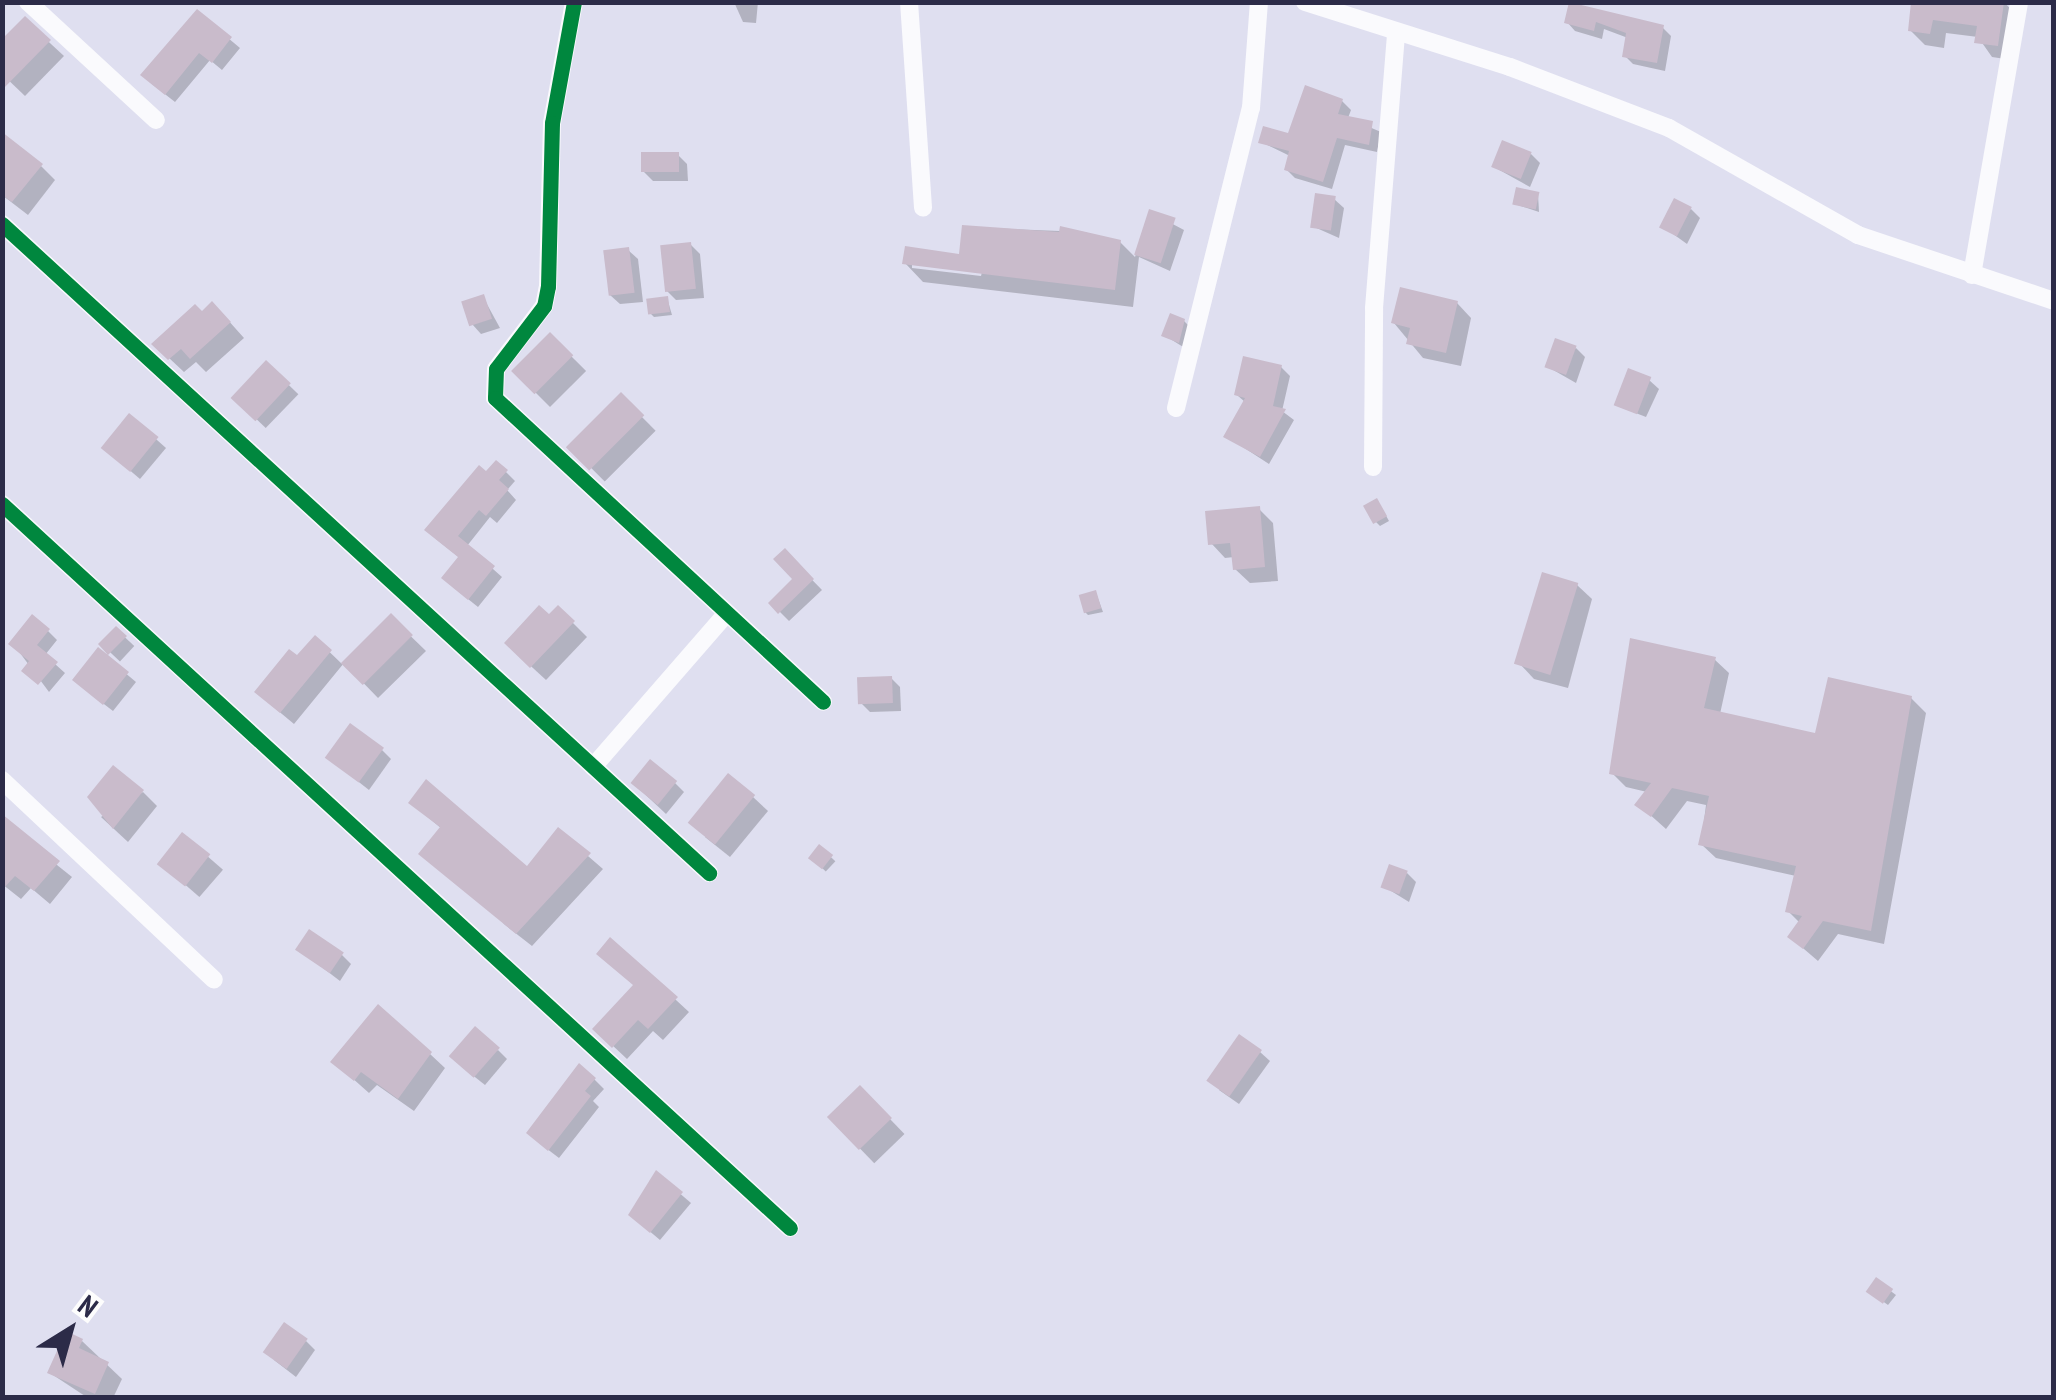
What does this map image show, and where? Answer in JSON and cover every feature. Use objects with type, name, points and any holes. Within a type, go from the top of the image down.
[{"type":"street","points":[[28,2],[156,120]]},
{"type":"street","points":[[574,2],[552,123],[546,296],[496,369],[495,398],[823,702]]},
{"type":"street","points":[[909,2],[923,208]]},
{"type":"street","points":[[1176,408],[1251,108],[1259,2]]},
{"type":"street","points":[[1305,2],[1669,128],[1858,235],[2054,301]]},
{"type":"street","points":[[1972,275],[2019,2]]},
{"type":"street","points":[[1373,467],[1374,308],[1396,32]]},
{"type":"street","points":[[2,224],[709,873]]},
{"type":"street","points":[[2,504],[790,1228]]},
{"type":"street","points":[[593,767],[726,614]]},
{"type":"street","points":[[2,780],[214,980]]},
{"type":"building","points":[[1569,2],[1664,25],[1657,63],[1622,57],[1626,33],[1596,22],[1594,31],[1564,23]]},
{"type":"building","points":[[1911,2],[2004,2],[1998,46],[1974,43],[1977,26],[1933,20],[1930,34],[1908,31]]},
{"type":"building","points":[[197,9],[232,37],[212,63],[199,53],[165,95],[140,75]]},
{"type":"building","points":[[25,16],[51,40],[2,90],[2,39]]},
{"type":"building","points":[[1305,85],[1343,99],[1338,114],[1373,121],[1369,145],[1337,138],[1323,182],[1284,170],[1289,151],[1258,143],[1263,126],[1288,133]]},
{"type":"building","points":[[2,132],[43,164],[12,202],[2,195]]},
{"type":"building","points":[[1502,140],[1532,152],[1521,179],[1491,167]]},
{"type":"building","points":[[641,152],[679,152],[679,172],[641,172]]},
{"type":"building","points":[[1516,187],[1539,192],[1536,210],[1512,205]]},
{"type":"building","points":[[1315,193],[1336,196],[1331,231],[1310,228]]},
{"type":"building","points":[[1674,198],[1692,207],[1677,236],[1659,227]]},
{"type":"building","points":[[1149,209],[1176,218],[1161,263],[1134,255]]},
{"type":"building","points":[[962,225],[1059,232],[1060,226],[1121,240],[1115,290],[902,264],[905,246],[959,254]]},
{"type":"building","points":[[691,242],[696,289],[665,292],[660,245]]},
{"type":"building","points":[[629,247],[635,293],[609,296],[603,250]]},
{"type":"building","points":[[1400,287],[1458,301],[1446,353],[1406,344],[1410,328],[1391,323]]},
{"type":"building","points":[[484,294],[492,319],[469,326],[461,301]]},
{"type":"building","points":[[668,296],[670,312],[648,315],[646,299]]},
{"type":"building","points":[[212,301],[231,322],[190,359],[181,349],[168,360],[151,344],[195,304],[202,311]]},
{"type":"building","points":[[1170,313],[1185,319],[1179,343],[1161,336]]},
{"type":"building","points":[[550,332],[573,355],[534,394],[511,371]]},
{"type":"building","points":[[1555,338],[1577,346],[1566,375],[1544,367]]},
{"type":"building","points":[[1243,356],[1282,365],[1273,406],[1286,409],[1260,457],[1223,437],[1245,398],[1234,395]]},
{"type":"building","points":[[266,360],[291,383],[255,421],[231,398]]},
{"type":"building","points":[[1628,368],[1651,377],[1637,414],[1614,405]]},
{"type":"building","points":[[621,392],[644,415],[589,470],[566,447]]},
{"type":"building","points":[[129,413],[159,437],[130,472],[101,448]]},
{"type":"building","points":[[496,460],[508,470],[499,480],[509,489],[486,516],[479,510],[458,536],[495,566],[468,600],[441,578],[458,557],[424,530],[479,465],[486,471]]},
{"type":"building","points":[[1377,498],[1387,516],[1373,524],[1363,506]]},
{"type":"building","points":[[1260,506],[1265,567],[1233,570],[1230,543],[1208,545],[1205,511]]},
{"type":"building","points":[[785,548],[814,579],[778,614],[768,603],[792,579],[773,559]]},
{"type":"building","points":[[1542,572],[1578,583],[1550,675],[1514,664]]},
{"type":"building","points":[[1096,590],[1101,608],[1084,613],[1079,595]]},
{"type":"building","points":[[539,605],[549,614],[558,605],[575,621],[530,668],[504,643]]},
{"type":"building","points":[[391,613],[413,635],[363,685],[341,663]]},
{"type":"building","points":[[32,614],[50,629],[37,645],[58,662],[38,685],[21,671],[29,661],[8,644]]},
{"type":"building","points":[[116,626],[127,636],[108,655],[98,644]]},
{"type":"building","points":[[315,635],[332,650],[280,713],[254,692],[289,649],[297,655]]},
{"type":"building","points":[[1630,638],[1716,657],[1704,708],[1815,733],[1828,677],[1912,696],[1871,931],[1823,921],[1803,949],[1787,937],[1802,916],[1785,912],[1796,866],[1698,845],[1709,796],[1672,788],[1651,817],[1634,805],[1651,783],[1609,774]]},
{"type":"building","points":[[98,647],[129,672],[103,705],[72,680]]},
{"type":"building","points":[[892,676],[893,703],[858,704],[857,677]]},
{"type":"building","points":[[350,723],[384,748],[359,782],[325,758]]},
{"type":"building","points":[[650,759],[677,781],[658,805],[630,783]]},
{"type":"building","points":[[113,765],[144,790],[113,829],[87,797]]},
{"type":"building","points":[[728,773],[755,795],[715,845],[688,823]]},
{"type":"building","points":[[426,779],[527,866],[558,827],[591,853],[516,934],[418,854],[440,827],[408,803]]},
{"type":"building","points":[[2,814],[60,861],[34,891],[15,876],[2,890]]},
{"type":"building","points":[[182,832],[210,854],[185,886],[157,864]]},
{"type":"building","points":[[819,844],[833,855],[822,869],[808,858]]},
{"type":"building","points":[[1389,864],[1408,871],[1399,894],[1380,887]]},
{"type":"building","points":[[309,929],[344,952],[330,973],[295,950]]},
{"type":"building","points":[[610,937],[678,997],[648,1029],[638,1020],[612,1048],[592,1029],[633,985],[596,954]]},
{"type":"building","points":[[378,1004],[432,1052],[398,1099],[361,1072],[354,1081],[330,1062]]},
{"type":"building","points":[[475,1026],[500,1048],[474,1078],[449,1056]]},
{"type":"building","points":[[1239,1034],[1262,1050],[1229,1097],[1206,1081]]},
{"type":"building","points":[[579,1063],[596,1078],[585,1091],[591,1096],[548,1151],[526,1133]]},
{"type":"building","points":[[860,1085],[892,1118],[859,1150],[827,1117]]},
{"type":"building","points":[[656,1170],[683,1192],[650,1233],[628,1215]]},
{"type":"building","points":[[1876,1277],[1893,1289],[1883,1304],[1866,1292]]},
{"type":"building","points":[[284,1322],[308,1339],[287,1369],[263,1352]]},
{"type":"building","points":[[66,1331],[83,1339],[79,1348],[109,1362],[95,1394],[47,1373]]},
{"type":"cycle path","points":[[574,2],[552,123],[548,286],[544,306],[496,369],[495,398],[823,702]]},
{"type":"cycle path","points":[[2,224],[709,873]]},
{"type":"cycle path","points":[[2,504],[790,1228]]}]
